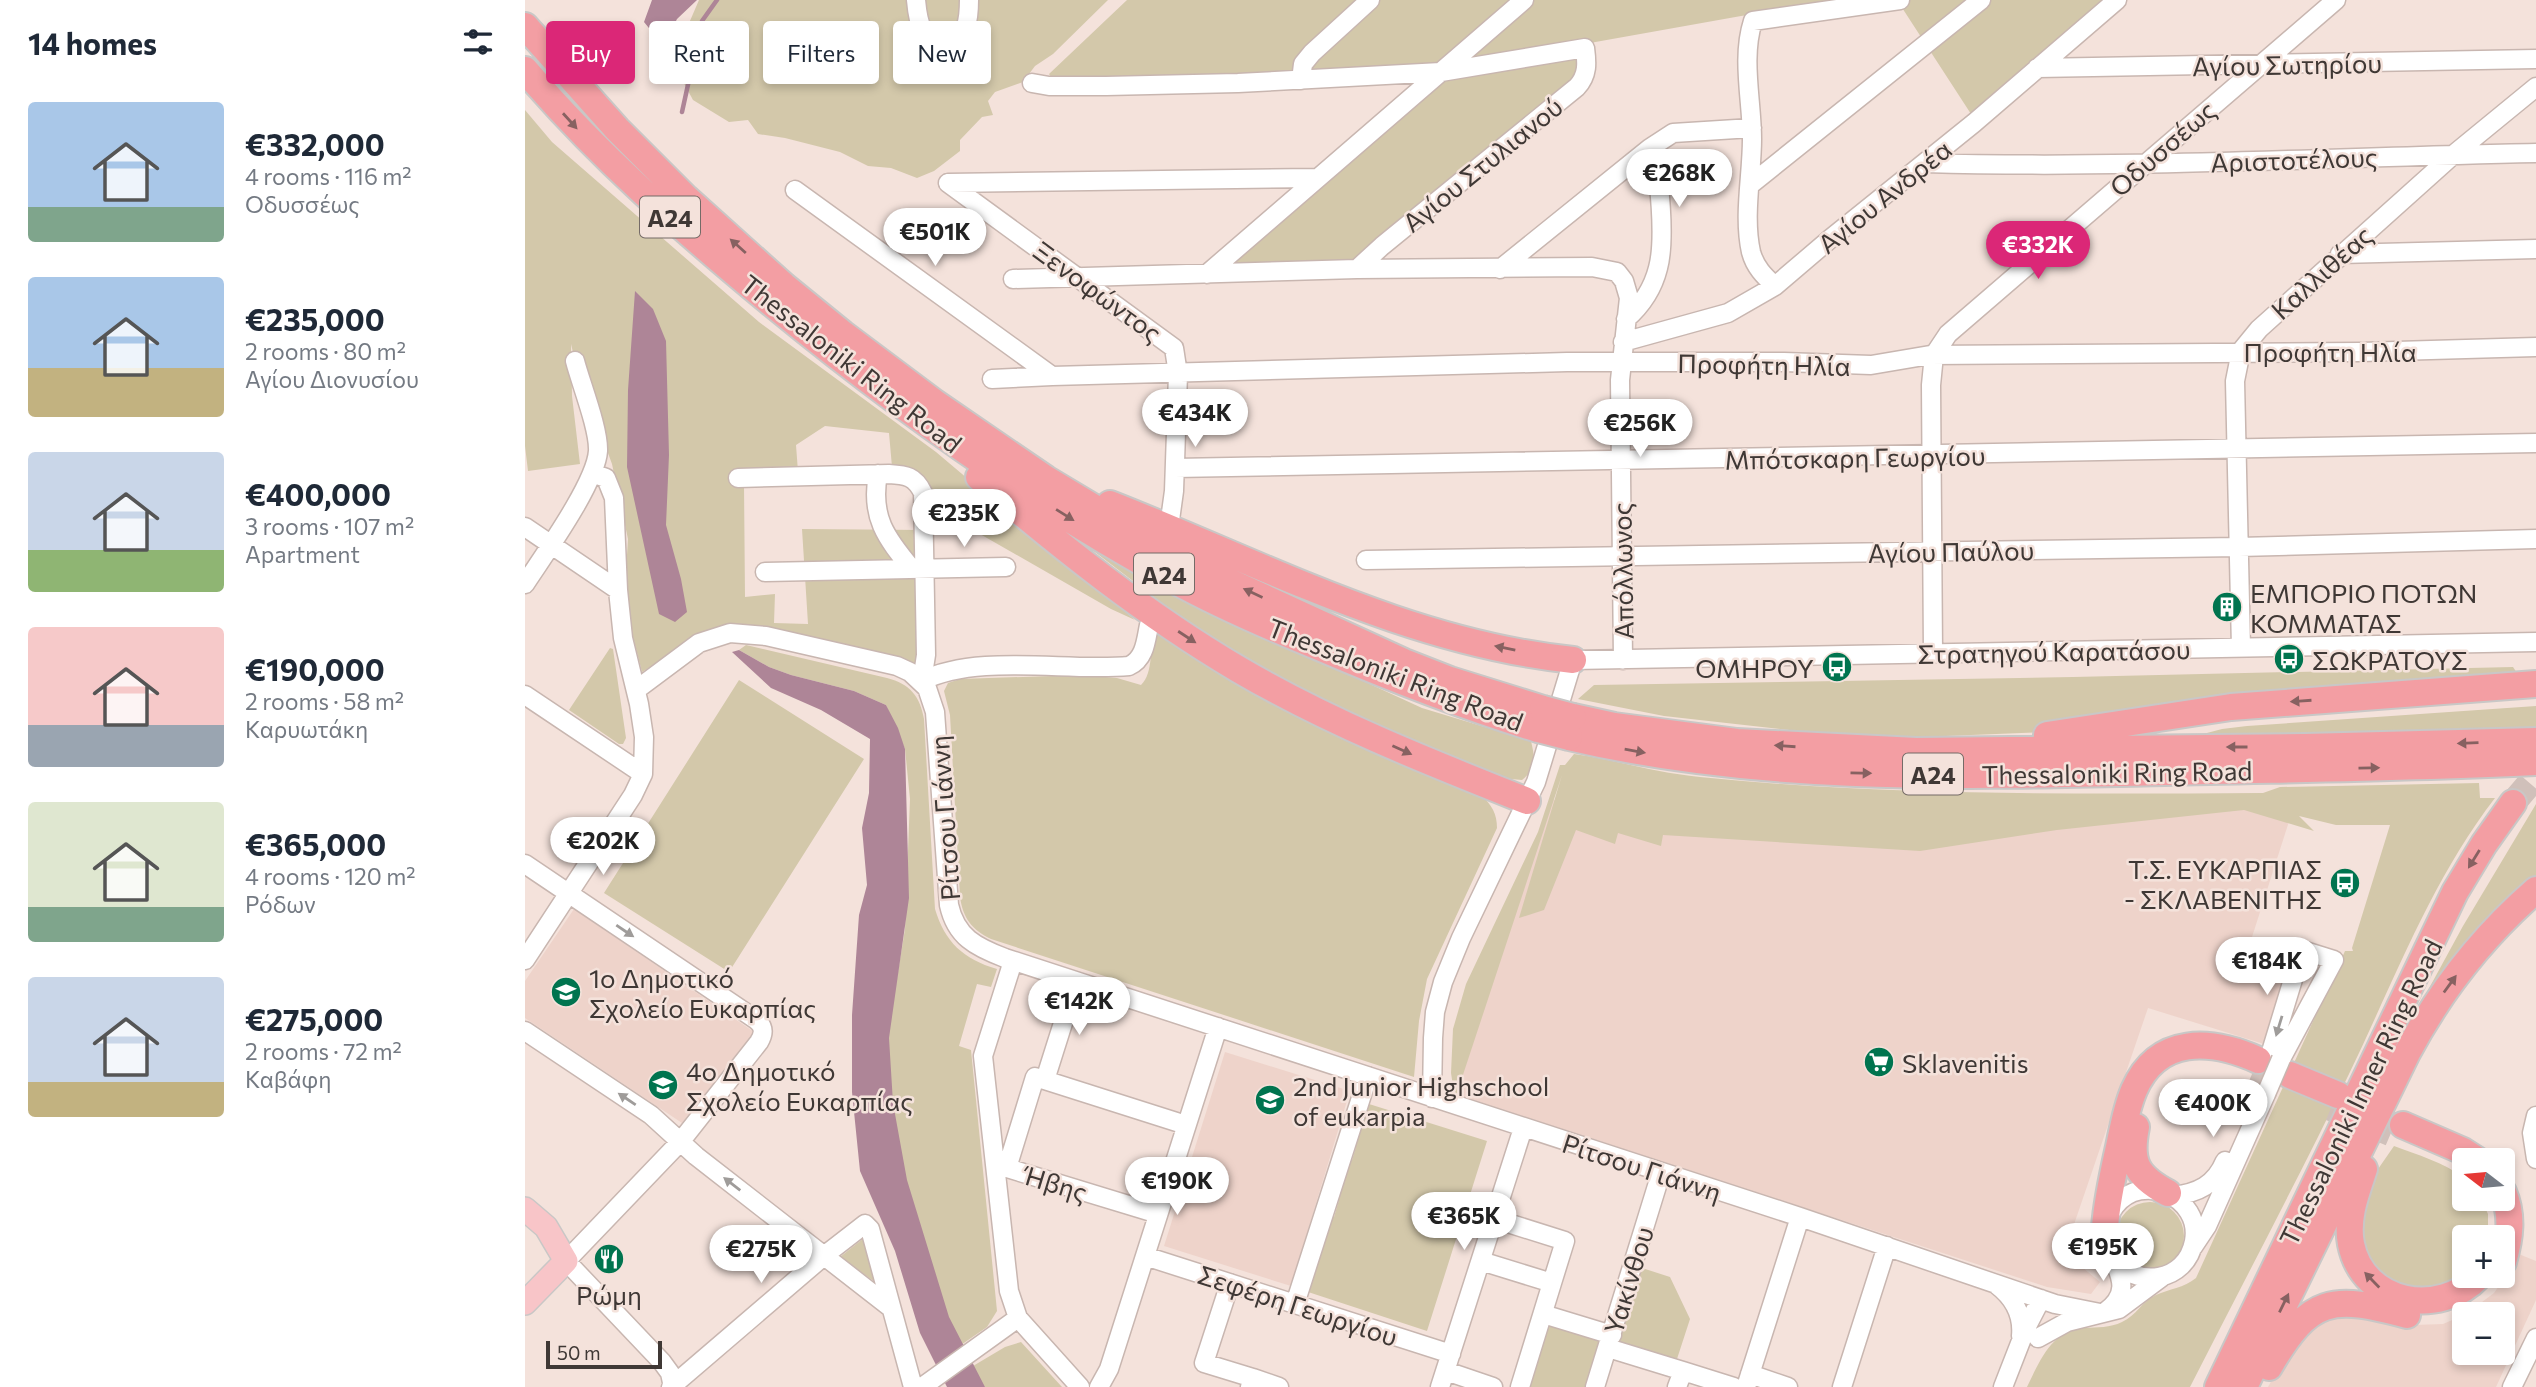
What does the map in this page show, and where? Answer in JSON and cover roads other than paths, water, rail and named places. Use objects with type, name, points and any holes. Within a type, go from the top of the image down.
[{"type":"highway","name":"Thessaloniki Ring Road","points":[[525,26],[617,129],[705,215],[784,286],[935,403],[1046,479],[1166,551],[1405,662],[1540,719]]},
{"type":"highway","name":"Thessaloniki Ring Road","points":[[525,70],[580,131],[651,201],[829,349],[992,469],[1174,580],[1261,623],[1381,675],[1571,727],[1610,747],[1696,760],[1829,772],[2096,774],[2536,762]]},
{"type":"highway","points":[[829,349],[851,373],[1051,538],[1131,599],[1194,642],[1261,682],[1340,723],[1527,801]]},
{"type":"highway","points":[[1046,479],[1383,616],[1487,645],[1573,660]]},
{"type":"highway","points":[[1902,749],[2068,733],[2231,707],[2536,684]]},
{"type":"highway","name":"Thessaloniki Ring Road","points":[[1571,727],[1614,726],[1737,742],[1801,747],[1902,749]]},
{"type":"highway","name":"Α24","points":[[1902,749],[1933,751],[2319,747],[2536,741]]},
{"type":"highway","name":"Thessaloniki Inner Ring Road","points":[[2218,1387],[2455,892],[2470,865],[2513,803]]},
{"type":"highway","points":[[2464,1288],[2454,1295],[2433,1300],[2411,1300],[2389,1294],[2374,1283],[2364,1272],[2353,1250],[2350,1228],[2353,1204],[2410,1047],[2435,1005],[2473,955],[2536,890]]},
{"type":"highway","points":[[2105,1227],[2109,1190],[2128,1105],[2138,1083],[2164,1055],[2178,1048],[2201,1045],[2230,1049],[2270,1074],[2334,1102]]},
{"type":"highway","name":"Thessaloniki Inner Ring Road","points":[[2244,1387],[2410,1047]]},
{"type":"highway","points":[[2170,1194],[2147,1180],[2137,1168],[2133,1155],[2137,1125],[2149,1090],[2168,1070],[2180,1063],[2194,1060],[2218,1060],[2270,1074]]},
{"type":"highway","points":[[2452,1162],[2400,1130],[2454,1148]]},
{"type":"highway","points":[[2258,1387],[2275,1356],[2295,1329],[2309,1315],[2322,1308],[2352,1302],[2416,1317],[2435,1317],[2468,1304],[2486,1288]]},
{"type":"main road","points":[[525,1209],[546,1227],[566,1261],[525,1303]]},
{"type":"street","points":[[916,0],[919,24],[928,40],[949,46],[962,37],[967,22],[969,0]]},
{"type":"street","points":[[1300,80],[1303,64],[1312,53],[1370,0]]},
{"type":"street","points":[[1207,274],[1524,0]]},
{"type":"street","points":[[1775,286],[1758,267],[1751,252],[1749,218],[1752,128],[1749,35],[1753,21],[1900,0]]},
{"type":"street","points":[[1750,185],[1981,0]]},
{"type":"street","name":"Αγίου Ανδρέα","points":[[1623,342],[1728,313],[1775,286],[1926,163],[2117,0]]},
{"type":"street","name":"Οδυσσέως","points":[[1934,355],[1956,326],[2336,0]]},
{"type":"street","name":"Αγίου Στυλιανού","points":[[1357,269],[1581,82],[1587,67],[1585,48],[1441,72]]},
{"type":"street","name":"Αγίου Σωτηρίου","points":[[2037,68],[2536,59]]},
{"type":"street","points":[[1033,83],[1049,86],[1106,86],[1300,80],[1441,72]]},
{"type":"street","name":"Καλλιθέας","points":[[2241,351],[2251,337],[2340,254],[2536,87]]},
{"type":"street","points":[[1013,279],[1357,269],[1500,269],[1650,148],[1673,133],[1752,128]]},
{"type":"street","points":[[1626,319],[1644,300],[1658,267],[1659,194],[1657,171],[1650,148]]},
{"type":"street","name":"Αριστοτέλους","points":[[1926,163],[2145,163],[2536,153]]},
{"type":"street","name":"Ξενοφώντος","points":[[1170,520],[1175,468],[1178,374],[1172,345],[948,183],[1315,178]]},
{"type":"street","points":[[795,190],[1052,376]]},
{"type":"street","points":[[2340,254],[2536,249]]},
{"type":"street","name":"Απόλλωνος","points":[[1500,269],[1597,267],[1612,270],[1620,275],[1626,285],[1629,298],[1622,362],[1621,461],[1623,660]]},
{"type":"street","name":"Προφήτη Ηλία","points":[[992,379],[1622,362],[1871,365],[1934,355],[2536,348]]},
{"type":"street","points":[[2241,351],[2235,381],[2241,648]]},
{"type":"street","points":[[1933,653],[1930,455],[1931,370],[1934,355]]},
{"type":"street","points":[[525,584],[551,545],[592,472],[597,444],[575,361]]},
{"type":"street","name":"Μπότσκαρη Γεωργίου","points":[[1175,468],[2536,443]]},
{"type":"street","points":[[525,960],[633,796],[643,774],[644,737],[623,638],[614,498],[605,478],[592,472]]},
{"type":"street","points":[[878,474],[875,502],[880,522],[891,544],[918,569]]},
{"type":"street","points":[[738,478],[878,474],[911,477],[916,480],[923,493],[918,569],[926,655],[922,681]]},
{"type":"street","points":[[525,527],[618,590]]},
{"type":"street","name":"Αγίου Παύλου","points":[[1366,560],[2239,547],[2536,538]]},
{"type":"street","points":[[765,572],[1006,567]]},
{"type":"street","points":[[922,681],[967,668],[1129,666],[1137,662],[1142,655],[1149,625]]},
{"type":"street","points":[[636,690],[699,643],[730,633],[766,636],[897,666],[922,681]]},
{"type":"street","name":"Στρατηγού Καρατάσου","points":[[1573,660],[2536,642]]},
{"type":"street","points":[[1432,1098],[1433,1038],[1440,991],[1461,938],[1542,765],[1573,660]]},
{"type":"street","name":"Ρίτσου Γιάννη","points":[[922,681],[932,699],[937,720],[947,882],[953,918],[962,935],[975,946],[1076,982],[1800,1217],[2048,1301],[2103,1312]]},
{"type":"street","points":[[525,695],[643,774]]},
{"type":"street","points":[[525,864],[761,1025],[763,1035],[759,1042],[681,1141],[566,1261],[662,1362],[672,1376],[672,1387]]},
{"type":"street","points":[[2011,1387],[2029,1340],[2064,1324],[2121,1307],[2180,1266],[2207,1226],[2270,1074],[2302,950],[2334,960],[2270,1074],[2215,1179],[2197,1191],[2170,1194],[2150,1189],[2132,1192],[2112,1210],[2105,1227],[2106,1243],[2122,1276],[2123,1286],[2118,1300],[2103,1312]]},
{"type":"street","points":[[1013,961],[983,1056],[1001,1166],[1009,1291],[1018,1318],[1080,1387]]},
{"type":"street","points":[[1045,1080],[1076,982]]},
{"type":"street","points":[[1099,1387],[1109,1369],[1218,1027]]},
{"type":"street","points":[[525,1031],[651,1115],[696,1156],[891,1308]]},
{"type":"street","points":[[1295,1304],[1368,1076]]},
{"type":"street","points":[[1001,1166],[1035,1077],[1186,1125]]},
{"type":"street","points":[[2535,1147],[2532,1133],[2536,1116]]},
{"type":"street","points":[[1446,1371],[1524,1128]]},
{"type":"street","name":"Ήβης","points":[[1001,1166],[1158,1214]]},
{"type":"street","name":"Υακίνθου","points":[[1595,1387],[1661,1173]]},
{"type":"street","points":[[2170,1194],[2182,1203],[2192,1218],[2194,1235],[2191,1250]]},
{"type":"street","points":[[1788,1387],[1748,1381],[1800,1217]]},
{"type":"street","points":[[1495,1219],[1565,1241],[1520,1387]]},
{"type":"street","points":[[672,1387],[825,1255],[867,1224],[913,1387]]},
{"type":"street","points":[[1842,1387],[1887,1246]]},
{"type":"street","name":"Σεφέρη Γεωργίου","points":[[1145,1256],[1295,1304],[1446,1371],[1493,1387]]},
{"type":"street","points":[[2112,1258],[2123,1270],[2139,1278],[2165,1276]]},
{"type":"street","points":[[1481,1261],[1552,1283]]},
{"type":"street","points":[[1991,1281],[2007,1294],[2018,1311],[2022,1328],[2029,1340]]},
{"type":"street","points":[[1230,1283],[1204,1363],[1251,1383],[1279,1387]]},
{"type":"street","points":[[2003,1387],[2048,1301]]},
{"type":"street","points":[[1543,1314],[1610,1341],[1680,1379],[1734,1387]]},
{"type":"street","points":[[922,1387],[1018,1318]]},
{"type":"street","points":[[2512,1387],[2536,1338]]},
{"type":"waterway","points":[[682,112],[702,21],[717,0]]},
{"type":"tunnel","points":[[1150,620],[1162,561]]},
{"type":"tunnel","points":[[2513,803],[2536,776]]},
{"type":"tunnel","points":[[2252,1074],[2285,1088]]},
{"type":"tunnel","points":[[2331,1108],[2397,1136]]},
{"type":"place","name":"ΕΜΠΟΡΙΟ ΠΟΤΩΝ ΚΟΜΜΑΤΑΣ","points":[[2227,607]]},
{"type":"place","name":"ΣΩΚΡΑΤΟΥΣ","points":[[2289,659]]},
{"type":"place","name":"ΟΜΗΡΟΥ","points":[[1837,667]]},
{"type":"place","name":"Τ.Σ. ΕΥΚΑΡΠΙΑΣ - ΣΚΛΑΒΕΝΙΤΗΣ","points":[[2345,883]]},
{"type":"place","name":"1ο Δημοτικό Σχολείο Ευκαρπίας","points":[[566,992]]},
{"type":"place","name":"Sklavenitis","points":[[1879,1062]]},
{"type":"place","name":"4ο Δημοτικό Σχολείο Ευκαρπίας","points":[[663,1085]]},
{"type":"place","name":"2nd Junior Highschool of eukarpia","points":[[1270,1100]]},
{"type":"place","name":"Ρώμη","points":[[609,1259]]}]
